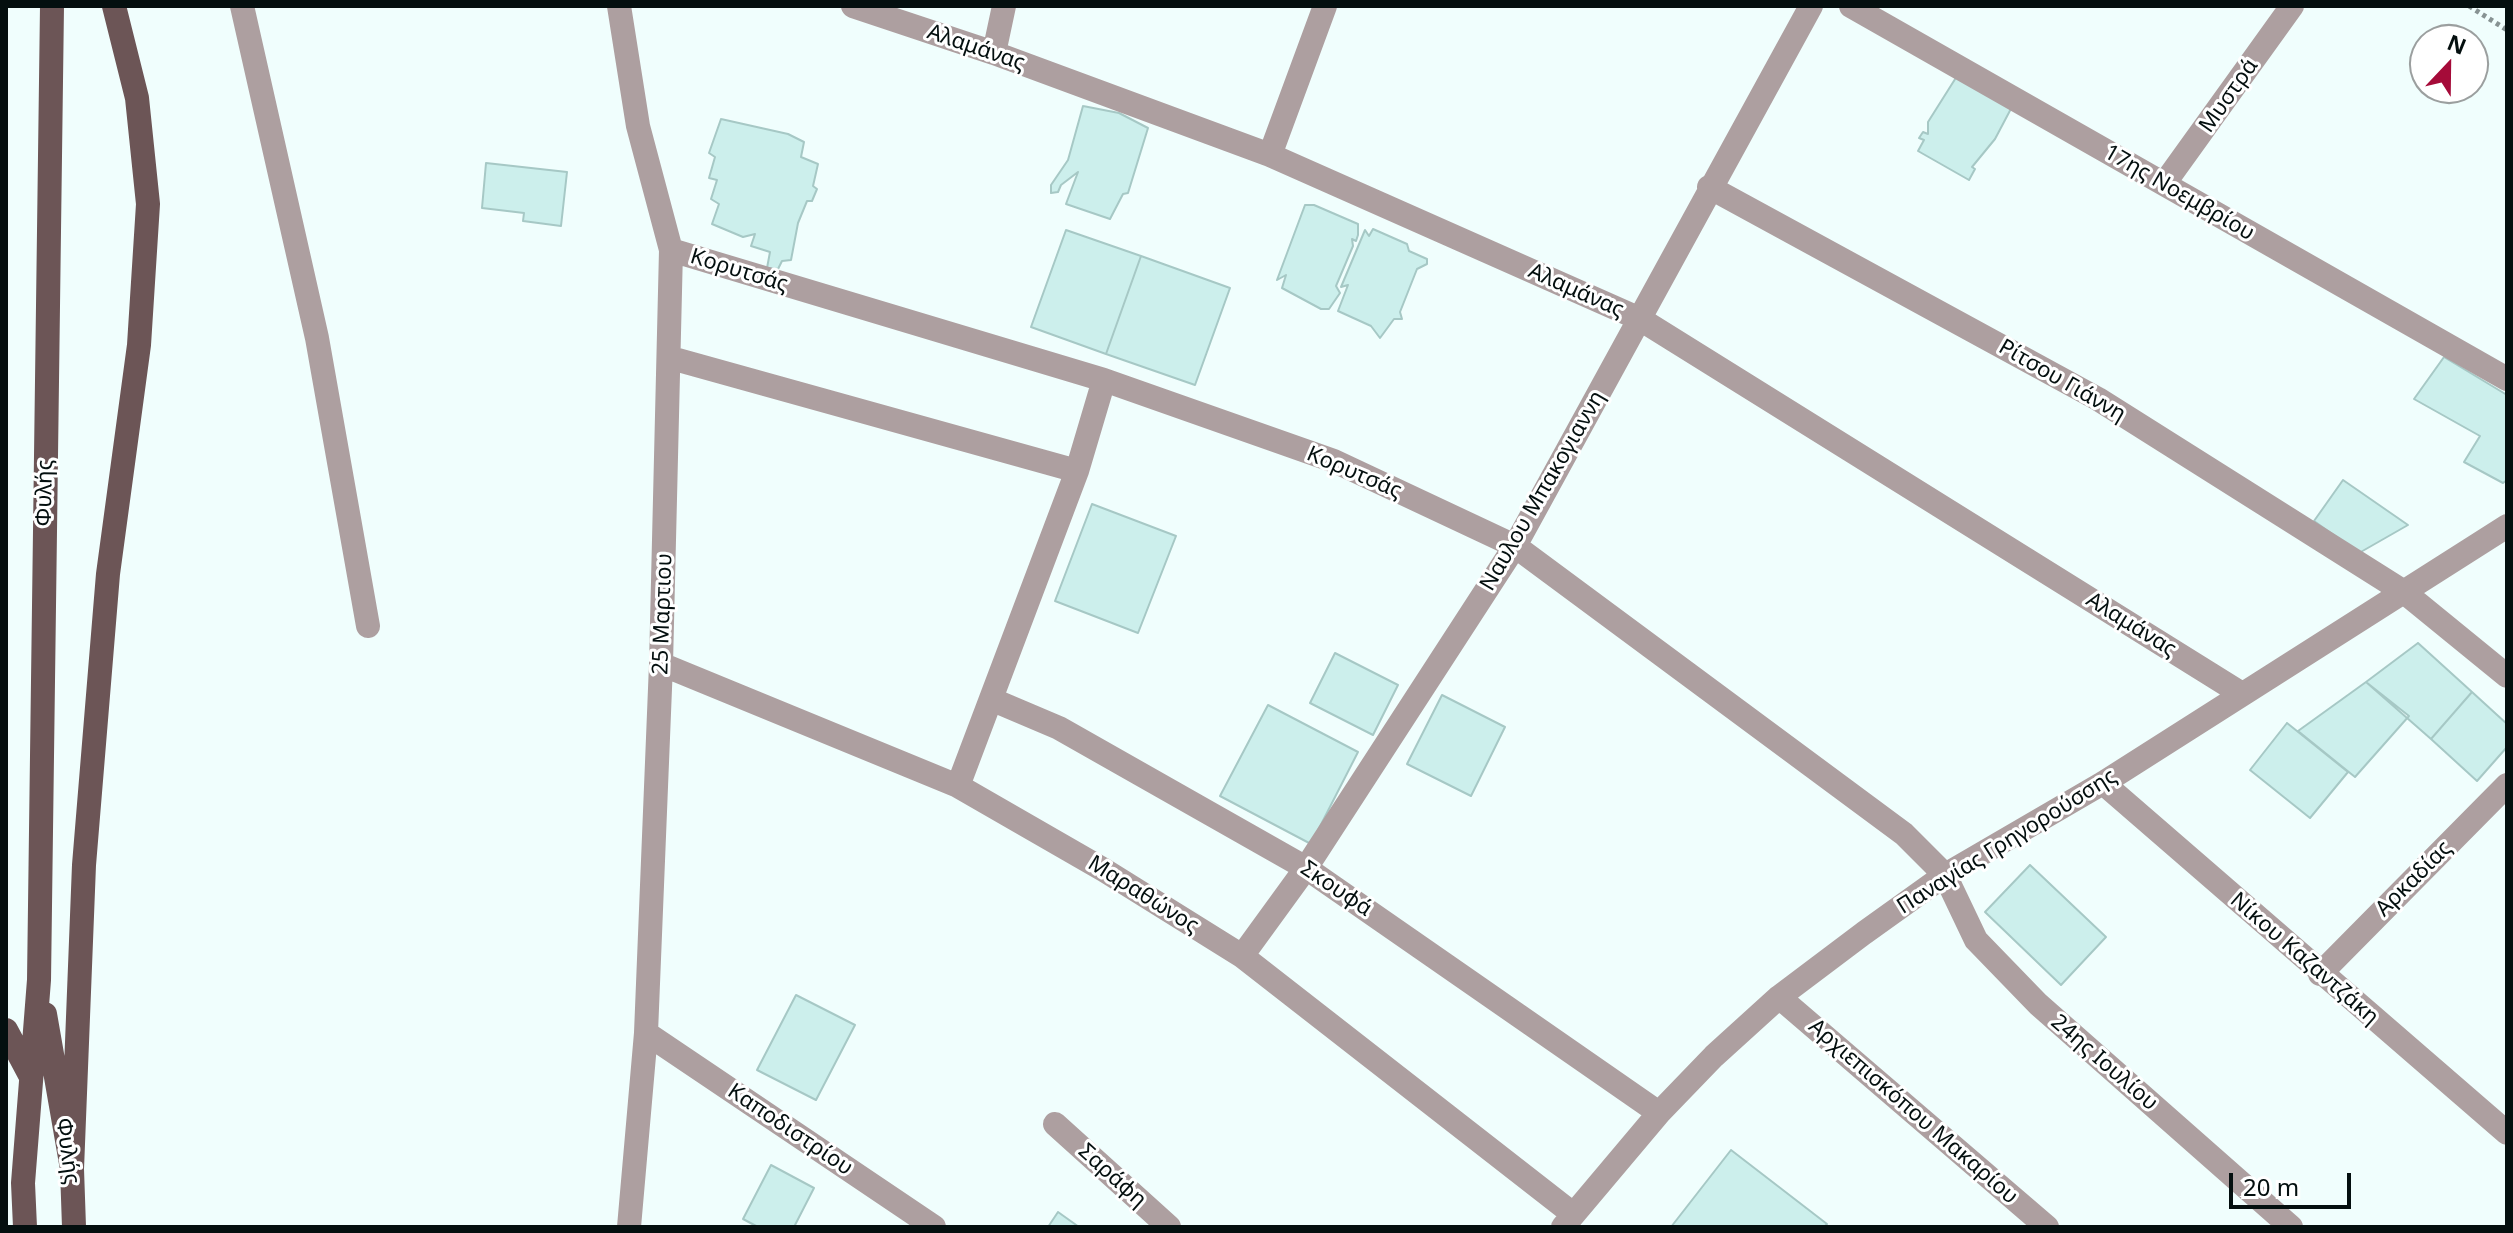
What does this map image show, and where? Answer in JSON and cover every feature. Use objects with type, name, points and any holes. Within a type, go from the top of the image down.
[{"type":"main road","name":"Φυλής","points":[[25,1227],[23,1183],[39,980],[52,6]]},
{"type":"main road","points":[[72,1169],[86,850],[108,574],[139,345],[148,204],[137,98],[114,6]]},
{"type":"main road","name":"Φυλής","points":[[39,980],[72,1169],[74,1227]]},
{"type":"main road","points":[[6,1030],[25,1059],[31,1077]]},
{"type":"street","points":[[242,6],[317,338],[368,626]]},
{"type":"street","name":"25 Μαρτιου","points":[[619,6],[638,126],[671,250],[671,358],[646,1033],[629,1227]]},
{"type":"street","name":"Αλαμάνας","points":[[853,6],[994,53],[1270,155],[1640,319],[2242,694]]},
{"type":"street","points":[[994,53],[1004,6]]},
{"type":"street","points":[[1270,155],[1325,6]]},
{"type":"street","name":"Ναυλου Μπακογιαννη","points":[[1242,956],[1306,868],[1515,546],[1709,187],[1811,6]]},
{"type":"street","name":"17ης Νοεμβρίου","points":[[1851,6],[2507,379]]},
{"type":"street","name":"Μυστρά","points":[[2164,184],[2292,6]]},
{"type":"street","name":"Ρίτσου Γιάννη","points":[[1709,187],[2098,399],[2404,592],[2507,676]]},
{"type":"street","name":"Κορυτσάς","points":[[671,250],[1104,380],[1334,461],[1515,546],[1904,834],[1945,875]]},
{"type":"street","points":[[671,358],[1077,471]]},
{"type":"street","points":[[958,786],[1077,471],[1104,380]]},
{"type":"street","name":"Παναγίας Γρηγορούσσης","points":[[1568,1221],[1659,1113],[1779,997],[1945,875],[2103,783],[2507,526]]},
{"type":"street","name":"Μαραθώνος","points":[[661,664],[958,786],[1242,956],[1568,1221]]},
{"type":"street","name":"Σκουφά","points":[[993,700],[1059,728],[1306,868],[1659,1113]]},
{"type":"street","name":"Νίκου Καζαντζάκη","points":[[2103,783],[2507,1133]]},
{"type":"street","name":"Αρκαδίας","points":[[2320,974],[2507,785]]},
{"type":"street","name":"24ης Ιουλίου","points":[[1945,875],[1976,940],[2038,1004],[2291,1227]]},
{"type":"street","name":"Αρχιεπισκόπου Μακαρίου","points":[[1779,997],[2047,1227]]},
{"type":"street","name":"Καποδιστρίου","points":[[646,1033],[934,1227]]},
{"type":"street","name":"Σαράφη","points":[[1055,1124],[1169,1227]]},
{"type":"path","points":[[2469,6],[2507,30]]},
{"type":"building","points":[[1957,76],[2014,103],[1995,139],[1972,167],[1975,169],[1969,180],[1918,151],[1924,140],[1919,138],[1923,132],[1928,134],[1928,122]]},
{"type":"building","points":[[1083,106],[1119,113],[1148,128],[1128,193],[1123,194],[1110,219],[1066,204],[1078,172],[1061,185],[1058,192],[1051,193],[1051,185],[1068,160]]},
{"type":"building","points":[[721,119],[788,134],[804,142],[801,157],[818,164],[813,186],[817,189],[812,201],[807,201],[798,223],[791,260],[782,261],[778,269],[767,268],[770,252],[751,246],[755,234],[743,237],[712,224],[719,204],[711,199],[717,180],[709,178],[715,157],[709,153]]},
{"type":"building","points":[[486,163],[567,172],[561,226],[523,221],[524,213],[482,208]]},
{"type":"building","points":[[1305,205],[1314,205],[1358,224],[1356,241],[1352,239],[1353,246],[1336,286],[1340,293],[1329,309],[1321,309],[1282,288],[1286,275],[1277,280]]},
{"type":"building","points":[[1373,229],[1407,244],[1409,251],[1427,259],[1427,264],[1417,269],[1400,312],[1402,319],[1394,319],[1380,338],[1371,326],[1338,311],[1348,285],[1341,287],[1365,230],[1369,236]]},
{"type":"building","points":[[1066,230],[1141,256],[1106,354],[1031,327]]},
{"type":"building","points":[[1141,256],[1230,288],[1195,385],[1106,354]]},
{"type":"building","points":[[2444,357],[2507,395],[2507,480],[2503,483],[2464,462],[2480,436],[2414,399]]},
{"type":"building","points":[[2343,480],[2408,525],[2359,553],[2314,521]]},
{"type":"building","points":[[1092,504],[1176,536],[1138,633],[1055,601]]},
{"type":"building","points":[[2418,643],[2472,692],[2431,739],[2366,682]]},
{"type":"building","points":[[1335,653],[1398,685],[1373,735],[1310,703]]},
{"type":"building","points":[[2366,682],[2409,716],[2355,777],[2298,731]]},
{"type":"building","points":[[2472,692],[2507,724],[2507,747],[2477,781],[2431,739]]},
{"type":"building","points":[[1442,695],[1505,727],[1471,796],[1407,764]]},
{"type":"building","points":[[1268,705],[1358,752],[1311,844],[1220,796]]},
{"type":"building","points":[[2287,723],[2348,772],[2310,818],[2250,770]]},
{"type":"building","points":[[2030,865],[2106,937],[2061,985],[1985,912]]},
{"type":"building","points":[[796,995],[855,1025],[816,1100],[757,1070]]},
{"type":"building","points":[[1731,1150],[1827,1224],[1824,1227],[1671,1227]]},
{"type":"building","points":[[771,1165],[814,1188],[794,1227],[758,1227],[743,1219]]},
{"type":"building","points":[[1058,1212],[1079,1227],[1048,1227]]}]
